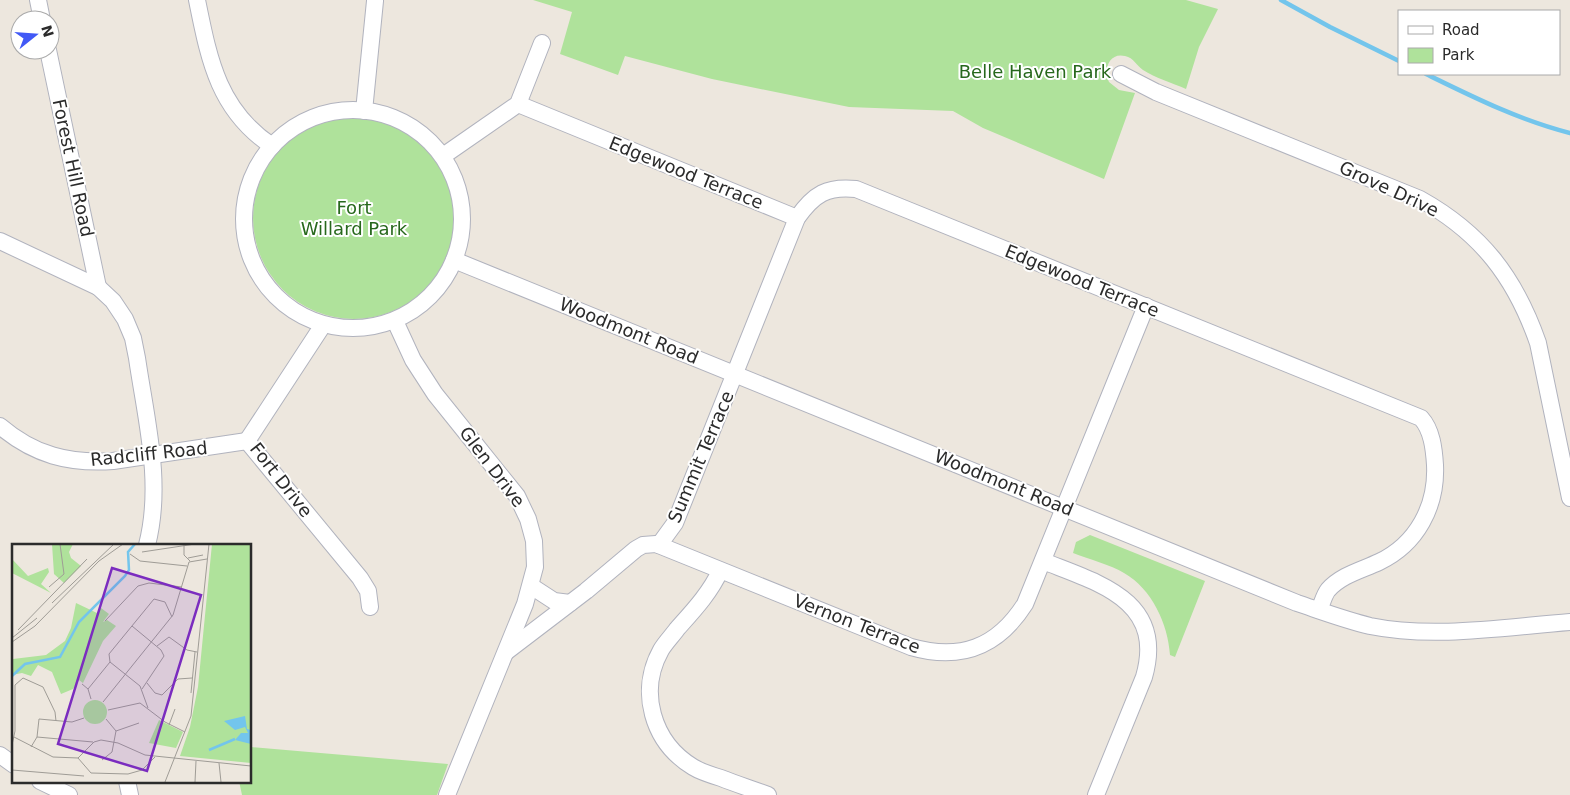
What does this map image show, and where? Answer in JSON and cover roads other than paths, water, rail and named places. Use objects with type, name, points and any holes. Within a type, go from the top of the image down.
[{"type":"street","points":[[197,0],[210,62],[220,86],[240,116],[258,136],[272,146]]},
{"type":"street","points":[[364,111],[374,1]]},
{"type":"street","points":[[443,156],[518,104],[542,43]]},
{"type":"street","name":"Forest Hill Road","points":[[50,60],[98,287]]},
{"type":"street","name":"Grove Drive","points":[[1120,74],[1156,92],[1420,199],[1444,213],[1474,237],[1505,274],[1530,318],[1538,343],[1570,498]]},
{"type":"street","name":"Edgewood Terrace","points":[[518,104],[797,218],[808,203],[820,194],[842,187],[856,189],[1421,418],[1426,423],[1430,432],[1435,478],[1431,501],[1422,523],[1417,532],[1404,546],[1390,556],[1335,583],[1326,592],[1319,610]]},
{"type":"street","points":[[337,111],[364,111],[390,117],[406,124],[422,135],[443,156],[454,179],[461,206],[461,233],[454,260],[450,272],[436,290],[421,304],[395,321],[354,328],[323,325],[300,315],[284,304],[274,295],[258,274],[244,241],[244,212],[248,192],[255,172],[272,146],[294,127],[312,118],[337,111]]},
{"type":"street","name":"Summit Terrace","points":[[659,544],[675,523],[736,375],[797,218]]},
{"type":"street","points":[[0,241],[98,287],[119,308],[125,318],[132,338],[151,456],[154,490],[152,519],[147,544]]},
{"type":"street","name":"Woodmont Road","points":[[454,260],[1342,619],[1406,631],[1451,632],[1570,622]]},
{"type":"street","name":"Vernon Terrace","points":[[659,544],[720,571],[911,647],[928,652],[962,652],[993,639],[1017,616],[1025,604],[1146,306]]},
{"type":"street","name":"Glen Drive","points":[[395,321],[413,360],[435,394],[508,483],[524,507],[534,541],[535,567],[531,586],[447,795]]},
{"type":"street","name":"Fort Drive","points":[[323,325],[246,441],[360,578],[368,591],[370,607]]},
{"type":"street","name":"Radcliff Road","points":[[0,426],[31,448],[51,456],[94,462],[151,456],[246,441]]},
{"type":"street","points":[[506,652],[636,549],[643,545],[659,544]]},
{"type":"street","points":[[1043,561],[1113,590],[1136,612],[1143,624],[1147,637],[1149,649],[1144,677],[1096,795]]},
{"type":"street","points":[[720,571],[713,586],[661,650],[650,679],[649,696],[652,713],[663,739],[671,749],[693,767],[768,795]]},
{"type":"street","points":[[531,586],[554,601],[570,603]]},
{"type":"street","points":[[0,755],[12,764]]},
{"type":"street","points":[[42,782],[70,795]]},
{"type":"street","points":[[127,782],[130,795]]},
{"type":"waterway","points":[[1281,0],[1398,61]]},
{"type":"waterway","points":[[1428,75],[1514,115],[1570,133]]},
{"type":"park label","name":"Belle Haven Park","points":[[1035,72]]},
{"type":"park label","name":"Fort Willard Park","points":[[354,218]]}]
